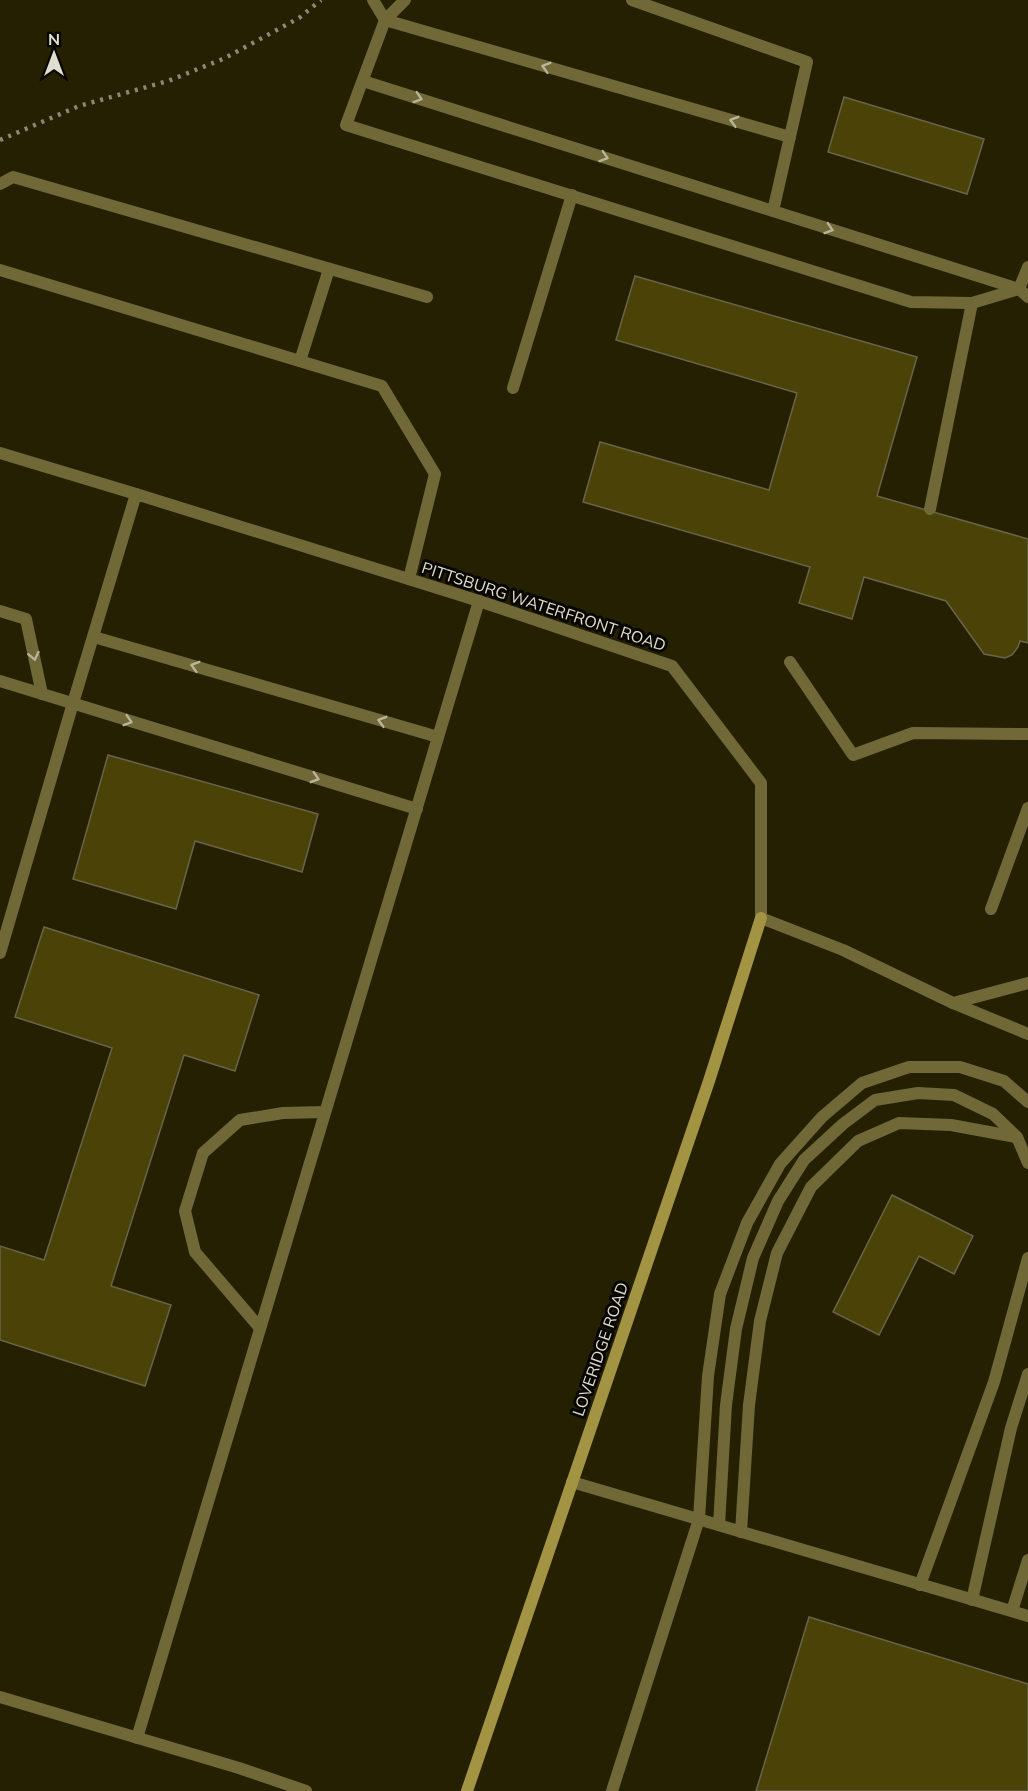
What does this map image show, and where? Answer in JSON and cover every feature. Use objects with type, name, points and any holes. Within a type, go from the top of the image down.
[{"type":"street","points":[[373,0],[386,20],[790,137]]},
{"type":"street","points":[[405,0],[386,20],[346,124],[911,302],[972,303],[1024,293]]},
{"type":"street","points":[[632,0],[807,62],[773,211]]},
{"type":"street","points":[[363,81],[1024,293]]},
{"type":"street","points":[[0,184],[13,177],[427,297]]},
{"type":"street","points":[[513,387],[572,195]]},
{"type":"street","points":[[1024,293],[1028,267]]},
{"type":"street","points":[[300,361],[330,269]]},
{"type":"street","points":[[0,270],[382,387],[435,474],[410,579]]},
{"type":"street","points":[[930,509],[972,303]]},
{"type":"street","name":"PITTSBURG WATERFRONT ROAD","points":[[0,453],[410,579],[672,666],[761,783],[761,918]]},
{"type":"street","points":[[0,953],[3,930],[136,494]]},
{"type":"street","points":[[137,1738],[479,601]]},
{"type":"street","points":[[0,611],[26,619],[42,694]]},
{"type":"street","points":[[94,637],[438,737]]},
{"type":"street","points":[[790,662],[853,755],[913,733],[1028,734]]},
{"type":"street","points":[[0,681],[417,809]]},
{"type":"street","points":[[991,909],[1028,808]]},
{"type":"street","points":[[761,918],[843,950],[953,1003],[1028,1034]]},
{"type":"street","name":"LOVERIDGE ROAD","points":[[467,1791],[709,1081],[761,918]]},
{"type":"street","points":[[953,1003],[1028,982]]},
{"type":"street","points":[[612,1791],[699,1519],[708,1376],[720,1294],[747,1223],[780,1164],[822,1117],[862,1083],[909,1067],[960,1067],[1004,1081],[1028,1102]]},
{"type":"street","points":[[719,1525],[726,1405],[736,1329],[753,1258],[778,1201],[804,1160],[843,1124],[875,1100],[918,1093],[954,1095],[993,1114],[1017,1137],[1028,1163]]},
{"type":"street","points":[[260,1328],[195,1252],[185,1211],[203,1153],[240,1120],[283,1113],[325,1112]]},
{"type":"street","points":[[741,1532],[749,1405],[760,1321],[777,1253],[812,1187],[858,1141],[899,1122],[951,1125],[1017,1137]]},
{"type":"street","points":[[920,1585],[994,1382],[1028,1258]]},
{"type":"street","points":[[972,1600],[1011,1428],[1028,1374]]},
{"type":"street","points":[[572,1482],[1028,1616]]},
{"type":"street","points":[[1012,1611],[1028,1560]]},
{"type":"street","points":[[0,1697],[306,1791]]},
{"type":"shaded area","points":[[0,0],[1028,0],[1028,1791],[0,1791]]},
{"type":"building","points":[[844,97],[984,139],[967,194],[828,152]]},
{"type":"building","points":[[635,276],[917,357],[877,496],[1028,539],[1028,643],[1020,641],[1012,655],[1005,658],[984,654],[946,601],[864,577],[852,619],[799,603],[810,567],[583,502],[600,442],[769,490],[797,393],[616,340]]},
{"type":"building","points":[[108,755],[318,814],[302,872],[195,841],[176,909],[73,879]]},
{"type":"building","points":[[44,927],[259,995],[235,1071],[184,1055],[111,1286],[171,1305],[145,1386],[0,1340],[0,1246],[44,1260],[112,1048],[15,1017]]},
{"type":"building","points":[[892,1195],[973,1236],[954,1274],[919,1256],[879,1335],[833,1312]]},
{"type":"building","points":[[809,1617],[1028,1684],[1028,1791],[756,1791]]},
{"type":"railway","points":[[0,140],[79,106],[168,81],[223,59],[299,18],[321,0]]}]
